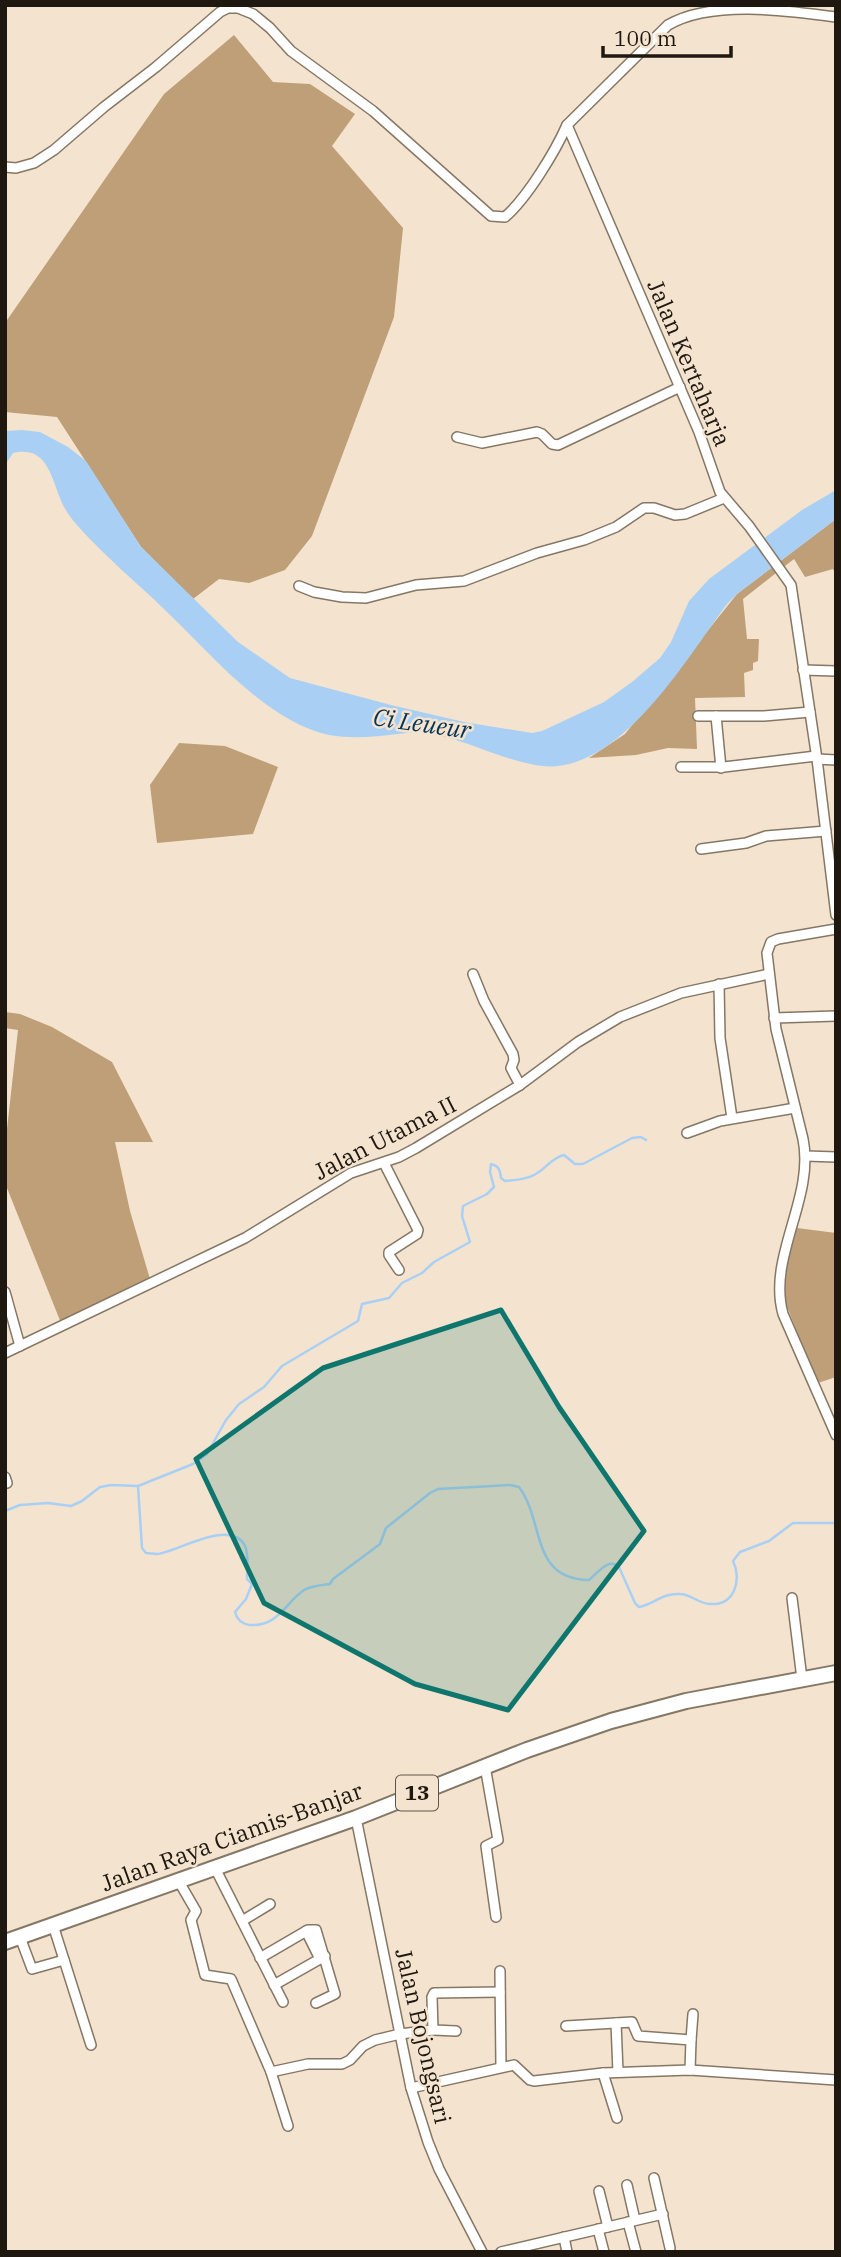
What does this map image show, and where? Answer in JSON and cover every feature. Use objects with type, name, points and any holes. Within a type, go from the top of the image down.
[{"type":"highway","name":"Jalan Raya Ciamis-Banjar","points":[[5,1942],[356,1818],[552,1740],[686,1701],[836,1672]]},
{"type":"street","points":[[5,167],[34,163],[54,150],[220,12],[228,8],[238,8],[253,14],[291,51],[373,111],[491,216],[505,217],[522,198],[567,125],[685,10],[726,6],[836,17]]},
{"type":"street","name":"Jalan Kertaharja","points":[[567,125],[699,432],[724,498],[786,575],[794,595],[836,915]]},
{"type":"street","points":[[457,437],[482,443],[540,433],[550,443],[558,445],[680,387]]},
{"type":"street","points":[[299,586],[314,592],[354,598],[377,596],[416,584],[464,581],[537,553],[584,540],[616,527],[644,508],[680,515],[724,498]]},
{"type":"street","points":[[803,670],[836,671]]},
{"type":"street","points":[[698,716],[783,716],[810,712]]},
{"type":"street","points":[[716,716],[721,768]]},
{"type":"street","points":[[681,767],[721,768],[816,757],[836,760]]},
{"type":"street","points":[[824,817],[836,816]]},
{"type":"street","points":[[701,849],[746,843],[766,836],[826,831]]},
{"type":"street","points":[[836,929],[774,940],[767,949],[774,1018],[806,1156],[795,1219],[780,1274],[779,1295],[783,1314],[836,1436]]},
{"type":"street","points":[[473,974],[513,1054],[511,1069],[519,1083]]},
{"type":"street","name":"Jalan Utama II","points":[[5,1353],[245,1238],[343,1177],[384,1163],[426,1142],[620,1017],[671,996],[769,974]]},
{"type":"street","points":[[719,984],[720,1038],[732,1118]]},
{"type":"street","points":[[774,1018],[836,1016]]},
{"type":"street","points":[[687,1133],[732,1118],[795,1108]]},
{"type":"street","points":[[806,1156],[836,1157]]},
{"type":"street","points":[[384,1163],[418,1230],[417,1234],[389,1252],[399,1270]]},
{"type":"street","points":[[5,1292],[8,1311],[20,1346]]},
{"type":"street","points":[[792,1598],[802,1679]]},
{"type":"street","points":[[485,1766],[498,1840],[486,1846],[496,1917]]},
{"type":"street","name":"Jalan Bojongsari","points":[[356,1818],[411,2088],[439,2169],[482,2252]]},
{"type":"street","points":[[215,1868],[283,2002]]},
{"type":"street","points":[[178,1880],[196,1911],[191,1921],[205,1975],[230,1978],[271,2072],[288,2126]]},
{"type":"street","points":[[242,1921],[270,1904]]},
{"type":"street","points":[[53,1925],[90,2045]]},
{"type":"street","points":[[260,1958],[306,1931],[323,1958],[335,1994],[316,2003]]},
{"type":"street","points":[[20,1937],[32,1969],[64,1960]]},
{"type":"street","points":[[274,1985],[323,1958]]},
{"type":"street","points":[[500,1971],[500,2067]]},
{"type":"street","points":[[433,2030],[434,1993],[500,1992]]},
{"type":"street","points":[[690,2070],[693,2014]]},
{"type":"street","points":[[566,2026],[632,2022],[637,2036],[691,2040]]},
{"type":"street","points":[[616,2023],[618,2072]]},
{"type":"street","points":[[271,2072],[305,2064],[342,2064],[368,2043],[400,2034],[433,2030],[456,2031]]},
{"type":"street","points":[[411,2088],[516,2065],[534,2081],[603,2073],[690,2070],[836,2080]]},
{"type":"street","points":[[603,2073],[617,2118]]},
{"type":"street","points":[[654,2178],[670,2248]]},
{"type":"street","points":[[627,2185],[636,2252]]},
{"type":"street","points":[[599,2191],[604,2252]]},
{"type":"street","points":[[500,2252],[532,2248],[564,2237],[663,2214]]},
{"type":"street","points":[[564,2237],[568,2252]]},
{"type":"highlighted area","points":[[501,1310],[559,1407],[644,1531],[508,1710],[415,1684],[264,1603],[196,1459],[323,1368]]},
{"type":"shaded area","points":[[234,35],[273,82],[310,84],[355,114],[332,146],[403,228],[394,317],[312,536],[285,570],[249,583],[219,579],[193,599],[141,547],[57,417],[5,412],[5,323],[164,94]]},
{"type":"shaded area","points":[[836,519],[836,575],[833,569],[805,577],[794,559],[743,599],[747,639],[759,639],[758,661],[753,663],[753,670],[744,673],[745,697],[695,698],[697,749],[668,748],[636,755],[589,758],[625,734],[737,594]]},
{"type":"shaded area","points":[[179,743],[225,746],[278,767],[253,834],[157,843],[150,785]]},
{"type":"shaded area","points":[[5,1012],[20,1014],[52,1027],[112,1062],[153,1142],[115,1142],[130,1211],[150,1279],[61,1323],[5,1183],[5,1147],[18,1030],[5,1028]]},
{"type":"shaded area","points":[[797,1228],[836,1233],[836,1377],[818,1383],[785,1302],[784,1276]]},
{"type":"water","name":"Ci Leueur","points":[[5,431],[40,432],[68,447],[86,461],[141,547],[238,642],[290,678],[464,722],[532,733],[542,731],[604,702],[632,682],[660,658],[671,642],[689,601],[709,579],[802,510],[836,490],[836,519],[727,604],[670,683],[621,736],[593,754],[565,765],[535,765],[424,732],[363,737],[337,736],[306,728],[284,716],[221,666],[86,535],[69,515],[50,471],[37,455],[13,453],[5,465]]},
{"type":"waterway","points":[[5,1511],[20,1505],[48,1503],[71,1506],[100,1487],[138,1486],[193,1464],[207,1454],[226,1420],[239,1404],[264,1387],[282,1366],[358,1321],[362,1304],[389,1298],[402,1283],[470,1242],[462,1216],[463,1206],[487,1194],[494,1187],[491,1164],[497,1167],[505,1181],[520,1180],[534,1175],[564,1155],[575,1164],[583,1164],[632,1138],[641,1137],[646,1140]]},
{"type":"waterway","points":[[138,1486],[142,1548],[146,1553],[157,1554],[202,1539],[228,1535],[238,1538],[245,1546],[247,1579],[252,1584],[246,1599],[235,1612],[240,1621],[250,1625],[260,1625],[275,1618],[304,1590],[330,1584],[380,1544],[386,1528],[438,1489],[510,1485],[519,1487],[533,1516],[542,1546],[557,1570],[570,1577],[589,1580],[603,1567],[615,1564],[639,1607],[673,1594],[684,1594],[706,1604],[725,1601],[734,1590],[737,1576],[733,1561],[740,1552],[769,1541],[793,1523],[836,1523]]}]
